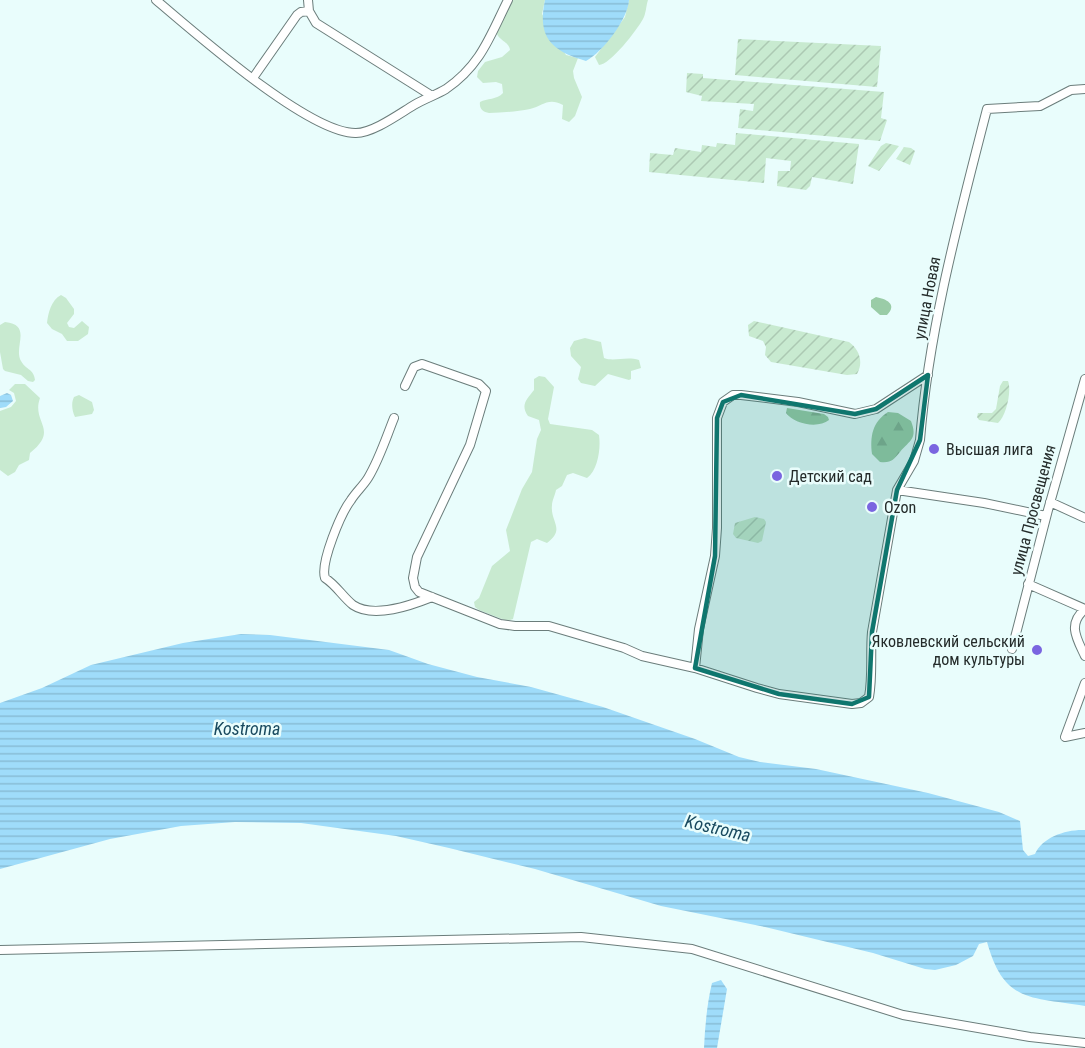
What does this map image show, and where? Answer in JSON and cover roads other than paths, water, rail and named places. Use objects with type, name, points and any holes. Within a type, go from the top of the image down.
[{"type":"street","points":[[156,0],[272,92],[328,126],[354,133],[383,123],[460,78],[484,50],[508,0]]},
{"type":"street","points":[[308,0],[312,19],[322,28],[432,96]]},
{"type":"street","points":[[253,78],[297,15],[309,11]]},
{"type":"street","name":"улица Новая","points":[[694,668],[730,681],[779,693],[843,703],[856,703],[869,697],[873,678],[870,650],[897,490],[914,460],[920,440],[940,303],[960,212],[987,109],[1034,108],[1071,90],[1085,89]]},
{"type":"street","points":[[405,386],[414,367],[422,364],[479,384],[486,391],[470,445],[417,557],[413,578],[419,592],[500,624],[549,626],[642,656],[694,668],[699,629],[715,556],[717,418],[723,402],[733,394],[798,402],[855,414],[876,409],[928,375]]},
{"type":"street","name":"улица Просвещения","points":[[1012,649],[1046,516],[1085,379]]},
{"type":"street","points":[[394,418],[368,480],[350,500],[342,517],[331,543],[323,573],[325,578],[357,607],[387,610],[432,597]]},
{"type":"street","points":[[897,490],[984,503],[1046,516]]},
{"type":"street","points":[[1050,502],[1085,518]]},
{"type":"street","points":[[1028,584],[1085,609],[1077,616],[1075,630],[1085,656]]},
{"type":"street","points":[[1085,683],[1065,737],[1085,733]]},
{"type":"street","points":[[0,950],[581,937],[692,949],[903,1015],[1030,1037],[1085,1043]]},
{"type":"water","points":[[545,0],[629,0],[628,8],[613,34],[593,57],[586,61],[564,52],[549,41],[543,24]]},
{"type":"water","points":[[7,393],[11,395],[13,401],[6,407],[0,408],[0,396]]},
{"type":"water","name":"Kostroma","points":[[241,634],[270,635],[389,650],[428,664],[477,677],[531,687],[603,707],[739,757],[816,769],[928,793],[999,812],[1020,821],[1023,850],[1028,856],[1035,854],[1043,843],[1056,835],[1085,830],[1085,1006],[1034,998],[1011,987],[994,962],[987,942],[979,944],[973,956],[956,965],[935,970],[925,969],[873,953],[765,927],[661,906],[535,869],[449,848],[396,836],[301,823],[235,822],[181,826],[110,839],[0,869],[0,703],[42,688],[91,665],[183,643]]},
{"type":"water","points":[[721,980],[727,989],[717,1048],[704,1048],[706,1015],[712,983]]},
{"type":"place","name":"Высшая лига","points":[[934,449]]},
{"type":"place","name":"Детский сад","points":[[777,476]]},
{"type":"place","name":"Ozon","points":[[872,507]]},
{"type":"place","name":"Яковлевский сельский дом культуры","points":[[1037,650]]}]
